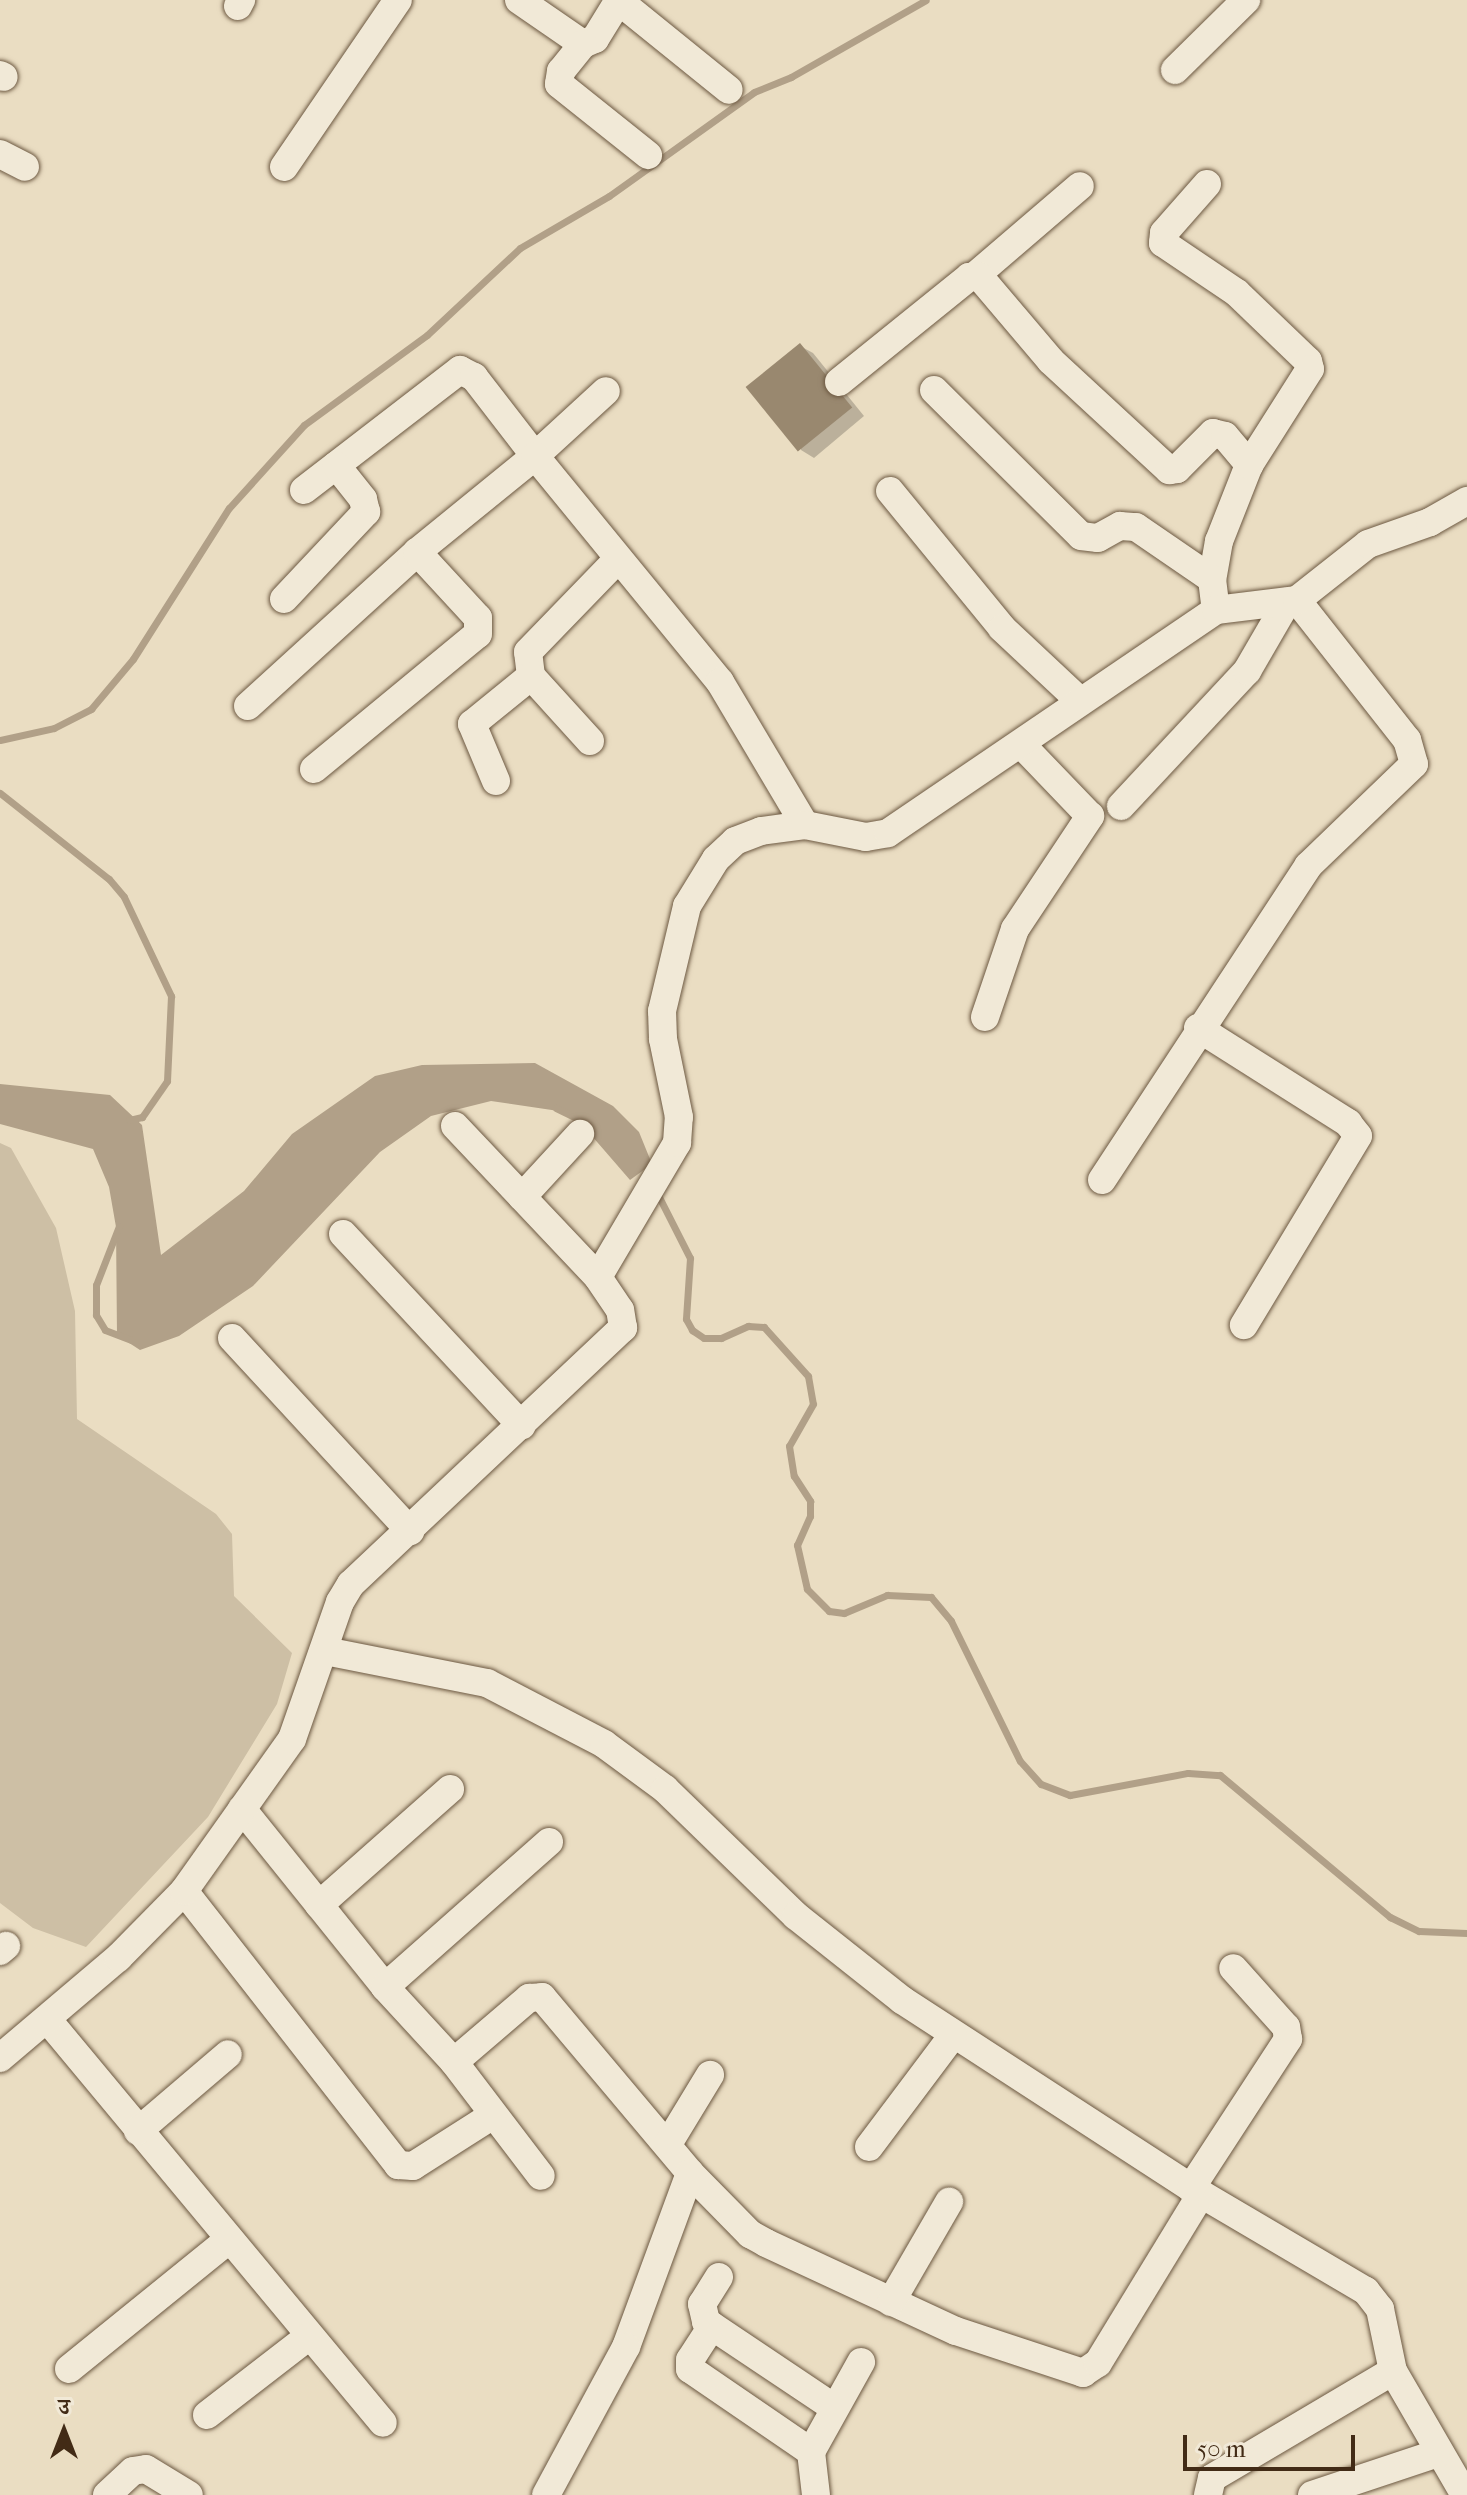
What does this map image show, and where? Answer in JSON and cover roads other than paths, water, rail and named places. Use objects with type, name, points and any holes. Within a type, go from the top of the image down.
[{"type":"street","points":[[284,167],[398,0]]},
{"type":"street","points":[[519,0],[583,44]]},
{"type":"street","points":[[648,155],[559,84],[561,71],[583,44],[595,39],[619,0],[729,90]]},
{"type":"street","points":[[1175,70],[1246,0]]},
{"type":"street","points":[[0,154],[25,167]]},
{"type":"street","points":[[1207,184],[1164,233],[1163,243],[1227,285],[1308,361],[1310,369],[1249,465],[1219,541],[1212,579],[1216,610]]},
{"type":"street","points":[[839,382],[975,276],[1080,186]]},
{"type":"street","points":[[975,276],[982,278],[1051,361],[1169,470],[1177,469],[1213,433],[1225,436],[1249,465]]},
{"type":"street","points":[[304,490],[460,370],[474,377],[735,703],[805,825]]},
{"type":"street","points":[[934,390],[1081,536],[1098,538],[1120,526],[1136,527],[1212,579]]},
{"type":"street","points":[[248,706],[417,552],[535,456],[606,391]]},
{"type":"street","points":[[284,599],[366,512],[363,499],[336,465]]},
{"type":"street","points":[[890,491],[1002,628],[1080,701]]},
{"type":"street","points":[[1121,806],[1247,671],[1292,601],[1368,544],[1430,522],[1467,501]]},
{"type":"street","points":[[314,769],[478,634],[478,618],[417,552]]},
{"type":"street","points":[[590,741],[531,676],[527,663],[534,640],[618,559]]},
{"type":"street","points":[[598,1277],[668,1163],[677,1143],[679,1117],[663,1039],[662,1011],[687,906],[716,859],[735,841],[761,831],[805,825],[866,837],[888,833],[1216,610],[1292,601]]},
{"type":"street","points":[[1102,1180],[1198,1028],[1308,866],[1414,764],[1407,740],[1292,601]]},
{"type":"street","points":[[496,781],[472,724],[531,676]]},
{"type":"street","points":[[985,1017],[1015,929],[1090,816],[1021,744]]},
{"type":"street","points":[[1198,1028],[1348,1123],[1358,1136],[1244,1325]]},
{"type":"street","points":[[0,2058],[162,1918],[184,1891],[292,1739],[351,1584],[623,1328],[620,1310],[598,1277],[455,1126]]},
{"type":"street","points":[[522,1197],[580,1134]]},
{"type":"street","points":[[343,1234],[522,1426]]},
{"type":"street","points":[[232,1338],[410,1531]]},
{"type":"street","points":[[325,1651],[487,1683],[604,1744],[665,1789],[796,1916],[953,2035],[1196,2191],[1375,2299],[1393,2371],[1465,2495]]},
{"type":"street","points":[[319,1905],[450,1789]]},
{"type":"street","points":[[242,1809],[385,1987],[454,2062],[541,2176]]},
{"type":"street","points":[[385,1987],[549,1842]]},
{"type":"street","points":[[184,1891],[398,2165],[413,2166],[493,2115]]},
{"type":"street","points":[[454,2062],[529,1998],[542,1997],[690,2173],[750,2234],[891,2302],[1072,2372],[1092,2370],[1288,2039],[1286,2027],[1233,1968]]},
{"type":"street","points":[[47,2019],[227,2241],[383,2423]]},
{"type":"street","points":[[869,2147],[953,2035]]},
{"type":"street","points":[[138,2131],[228,2054]]},
{"type":"street","points":[[668,2144],[710,2075]]},
{"type":"street","points":[[546,2495],[626,2347],[690,2173]]},
{"type":"street","points":[[891,2302],[949,2202]]},
{"type":"street","points":[[69,2369],[227,2241]]},
{"type":"street","points":[[719,2277],[701,2310],[712,2326],[833,2407]]},
{"type":"street","points":[[712,2326],[690,2360],[690,2369],[811,2452]]},
{"type":"street","points":[[207,2415],[308,2337]]},
{"type":"street","points":[[816,2495],[811,2452],[833,2407],[861,2362]]},
{"type":"street","points":[[1208,2495],[1212,2478],[1393,2371]]},
{"type":"street","points":[[1312,2495],[1438,2453]]},
{"type":"street","points":[[107,2495],[133,2471],[146,2469],[189,2495]]},
{"type":"waterway","points":[[0,740],[54,728],[91,709],[133,659],[229,508],[304,425],[427,335],[520,248],[609,196],[754,92],[791,77],[926,0]]},
{"type":"waterway","points":[[0,793],[109,879],[124,897],[171,996],[167,1081],[142,1117],[129,1120]]},
{"type":"waterway","points":[[556,1108],[581,1120]]},
{"type":"waterway","points":[[657,1193],[690,1258],[686,1319],[692,1330],[704,1338],[721,1338],[748,1326],[764,1327],[808,1376],[813,1404],[789,1446],[794,1476],[810,1501],[810,1516],[797,1545],[807,1589],[829,1611],[844,1613],[887,1595],[931,1597],[951,1621],[1020,1761],[1041,1784],[1070,1795],[1188,1773],[1220,1775],[1390,1917],[1419,1931],[1467,1933]]},
{"type":"waterway","points":[[119,1226],[96,1285],[96,1315],[105,1330],[131,1340]]}]
